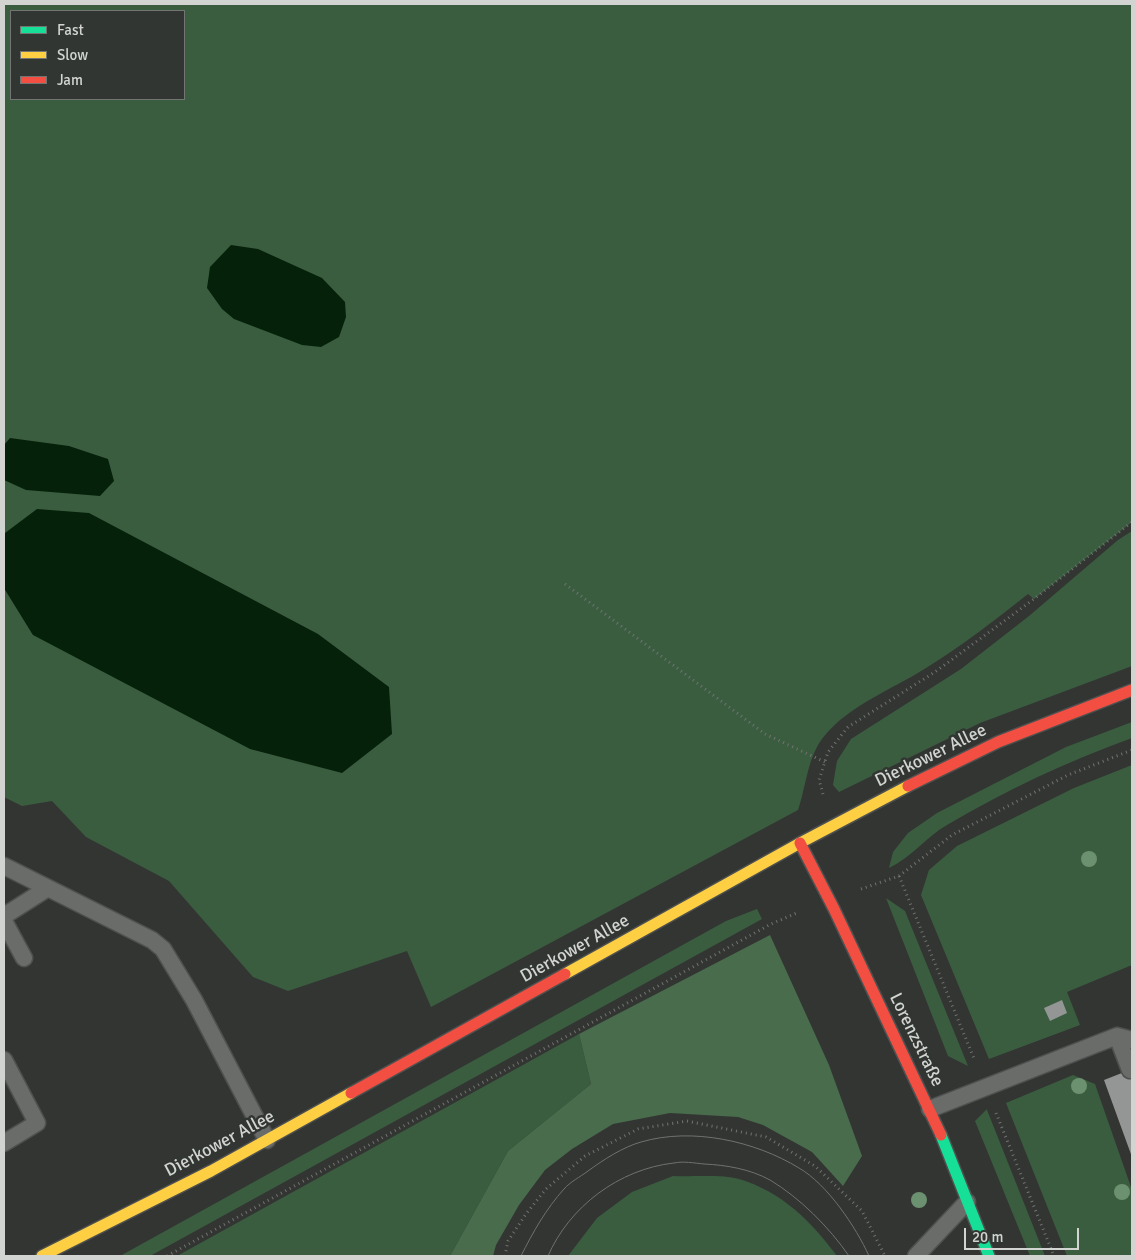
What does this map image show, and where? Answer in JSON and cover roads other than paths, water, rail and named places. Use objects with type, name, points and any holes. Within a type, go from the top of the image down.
[{"type":"main road","name":"Dierkower Allee","points":[[42,1256],[267,1140],[832,826],[998,742],[1132,690]]},
{"type":"main road","name":"Lorenzstraße","points":[[800,843],[930,1109],[989,1256]]},
{"type":"lane","points":[[4,866],[152,940],[163,949],[194,1000],[267,1140]]},
{"type":"lane","points":[[4,916],[48,888]]},
{"type":"lane","points":[[4,921],[24,958]]},
{"type":"lane","points":[[930,1109],[1125,1038],[1130,1070]]},
{"type":"lane","points":[[4,1060],[37,1123],[4,1142]]},
{"type":"lane","points":[[916,1256],[967,1202]]},
{"type":"tram line","points":[[521,1256],[535,1230],[557,1197],[572,1182],[627,1147],[641,1142],[681,1136],[723,1139],[763,1150],[810,1175],[840,1207],[857,1232],[869,1256]]},
{"type":"tram line","points":[[548,1256],[557,1238],[569,1222],[598,1193],[634,1173],[681,1162],[738,1168],[770,1180],[792,1195],[813,1214],[849,1256]]}]
